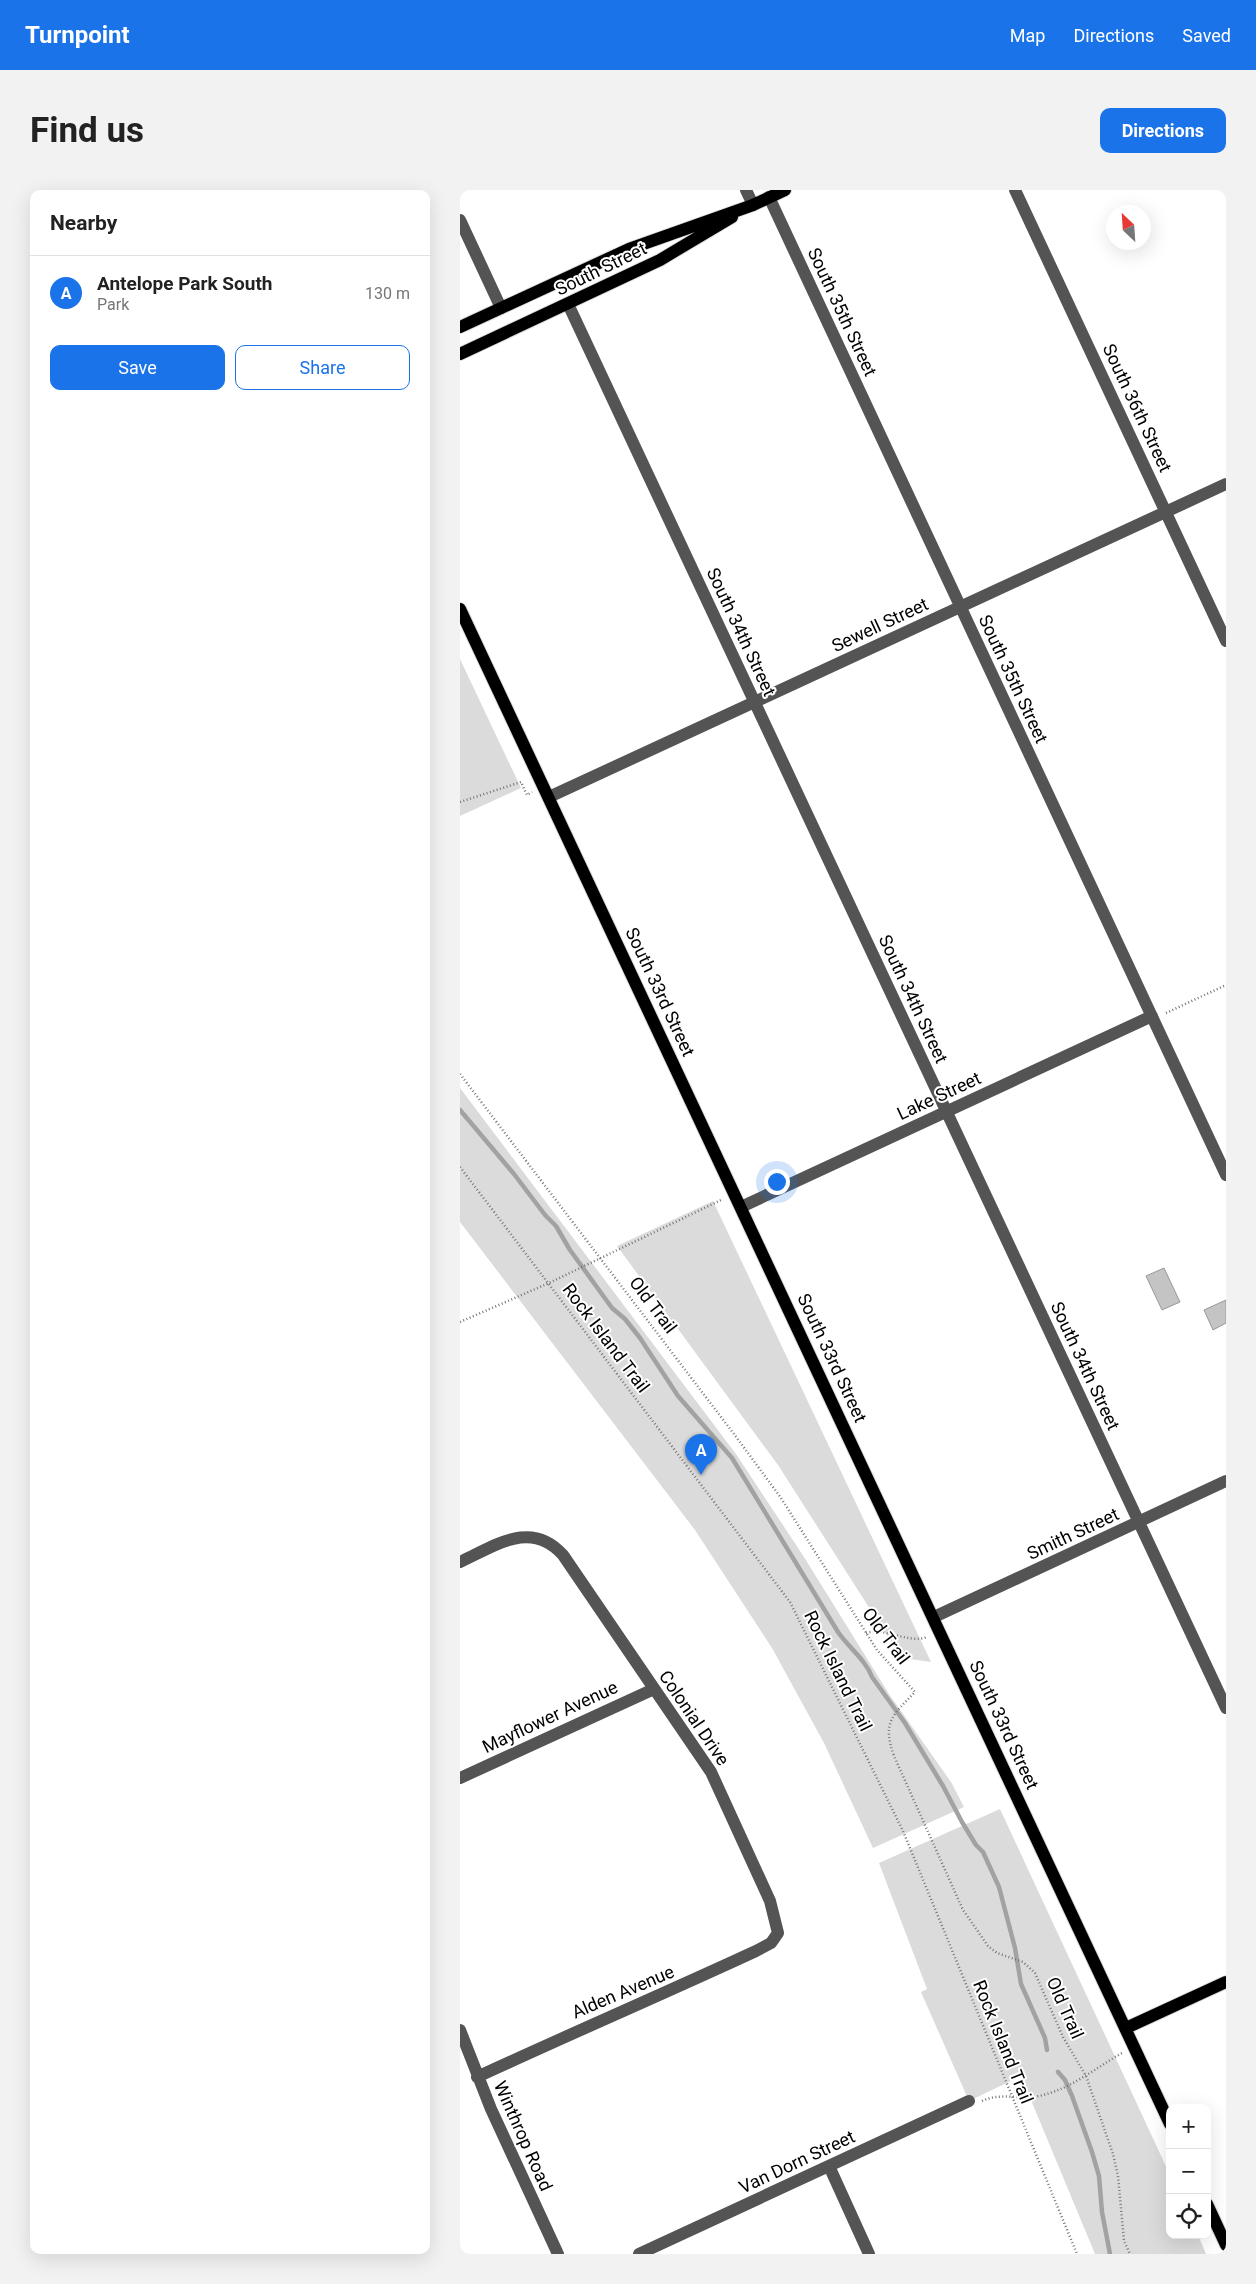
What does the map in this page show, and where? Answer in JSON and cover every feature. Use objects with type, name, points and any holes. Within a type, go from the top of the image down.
[{"type":"main road","name":"South Street","points":[[460,354],[660,260],[753,205],[785,190]]},
{"type":"main road","name":"South Street","points":[[460,327],[629,249],[753,205]]},
{"type":"main road","name":"South 33rd Street","points":[[460,609],[742,1206],[1166,2115]]},
{"type":"main road","points":[[1126,2028],[1226,1982]]},
{"type":"main road","points":[[1211,2213],[1226,2245]]},
{"type":"street","points":[[746,190],[753,205]]},
{"type":"street","name":"South 36th Street","points":[[1015,190],[1226,641]]},
{"type":"street","name":"South 35th Street","points":[[769,197],[1226,1175]]},
{"type":"street","points":[[460,220],[501,308]]},
{"type":"street","name":"South 34th Street","points":[[568,304],[1226,1708]]},
{"type":"street","name":"Sewell Street","points":[[546,792],[755,702],[1226,484]]},
{"type":"street","name":"Lake Street","points":[[742,1206],[1152,1018]]},
{"type":"street","name":"Smith Street","points":[[934,1618],[1226,1481]]},
{"type":"street","name":"Colonial Drive","points":[[460,1562],[513,1538],[534,1537],[548,1542],[563,1555],[711,1772],[770,1901],[778,1933]]},
{"type":"street","name":"Mayflower Avenue","points":[[460,1778],[654,1688]]},
{"type":"street","name":"Alden Avenue","points":[[477,2077],[756,1951],[771,1943],[778,1933]]},
{"type":"street","name":"Winthrop Road","points":[[460,2030],[477,2077],[558,2254]]},
{"type":"street","name":"Van Dorn Street","points":[[639,2254],[969,2101]]},
{"type":"street","points":[[829,2166],[869,2254]]},
{"type":"path","points":[[460,802],[521,782],[527,795],[546,792]]},
{"type":"path","points":[[1152,1018],[1226,985]]},
{"type":"path","name":"Old Trail","points":[[460,1074],[601,1257],[781,1498],[877,1650],[915,1692],[891,1718],[888,1728],[889,1741],[894,1756],[963,1910],[988,1946],[1008,1957],[1023,1962],[1036,1973],[1063,2037],[1086,2076],[1113,2154],[1118,2176],[1124,2241],[1130,2254]]},
{"type":"path","name":"Rock Island Trail","points":[[460,1167],[790,1602],[903,1831],[1077,2254]]},
{"type":"path","points":[[460,1322],[735,1194]]},
{"type":"path","points":[[866,1633],[875,1630],[905,1638],[922,1639],[941,1632]]},
{"type":"path","points":[[969,2101],[971,2106],[988,2098],[1000,2096],[1029,2098],[1064,2089],[1134,2047]]},
{"type":"shaded area","points":[[460,659],[521,788],[460,816]]},
{"type":"shaded area","points":[[460,1088],[736,1454],[804,1557],[889,1694],[951,1782],[964,1807],[873,1848],[824,1743],[772,1648],[695,1530],[460,1222]]},
{"type":"shaded area","points":[[713,1201],[931,1662],[910,1659],[893,1645],[778,1465],[617,1246]]},
{"type":"shaded area","points":[[1000,1809],[1166,2166],[1166,2239],[1200,2239],[1206,2254],[1095,2254],[1021,2076],[969,2101],[921,1992],[927,1989],[879,1863]]},
{"type":"building","points":[[1164,1268],[1180,1302],[1162,1310],[1146,1276]]},
{"type":"building","points":[[1226,1300],[1226,1323],[1213,1330],[1204,1310]]},
{"type":"waterway","points":[[460,1110],[556,1226],[570,1250],[612,1308],[625,1319],[640,1338],[678,1396],[732,1458],[838,1632],[861,1659],[905,1723],[962,1822],[976,1845],[983,1852],[999,1887],[1015,1948],[1021,1984],[1045,2038],[1047,2050]]},
{"type":"waterway","points":[[1058,2072],[1065,2080],[1072,2096],[1099,2176],[1102,2212],[1110,2254]]},
{"type":"place","name":"Antelope Park South","points":[[701,1475]]}]
